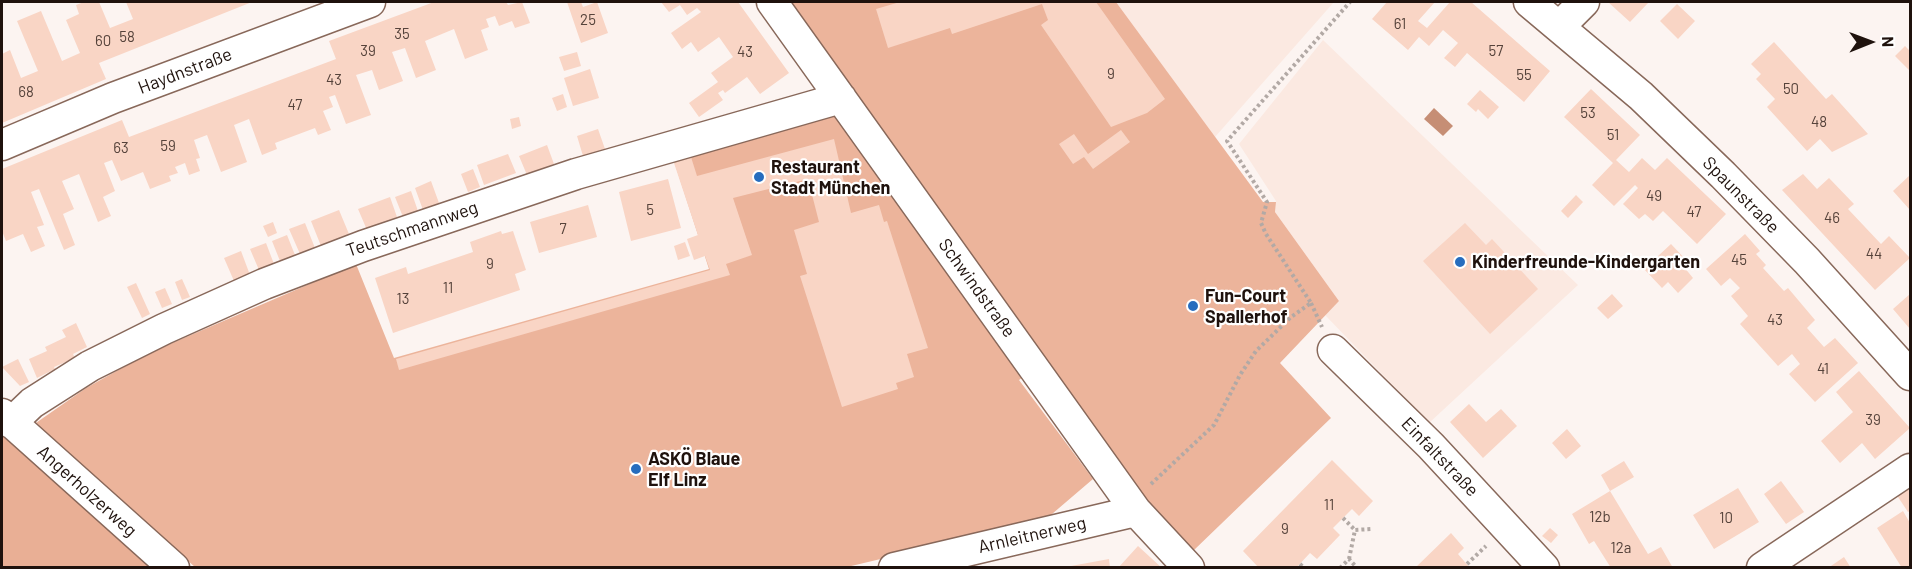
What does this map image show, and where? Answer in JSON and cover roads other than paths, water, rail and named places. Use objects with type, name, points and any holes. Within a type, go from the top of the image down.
[{"type":"street","name":"Haydnstraße","points":[[2,145],[113,98],[370,2]]},
{"type":"street","name":"Schwindstraße","points":[[772,2],[1136,510],[1189,567]]},
{"type":"street","name":"Spaunstraße","points":[[1529,2],[1641,96],[1723,175],[1807,261],[1911,375]]},
{"type":"street","points":[[1559,27],[1584,2]]},
{"type":"street","name":"Teutschmannweg","points":[[6,419],[90,366],[164,329],[264,284],[363,246],[576,174],[842,98]]},
{"type":"street","name":"Einfaltstraße","points":[[1333,350],[1431,446],[1544,567]]},
{"type":"street","name":"Angerholzerweg","points":[[6,419],[174,567]]},
{"type":"street","points":[[1762,567],[1911,469]]},
{"type":"street","name":"Arnleitnerweg","points":[[894,567],[1136,510]]},
{"type":"place","name":"Restaurant Stadt München","points":[[759,177]]},
{"type":"place","name":"Kinderfreunde-Kindergarten","points":[[1460,262]]},
{"type":"place","name":"Fun-Court Spallerhof","points":[[1193,306]]},
{"type":"place","name":"ASKÖ Blaue Elf Linz","points":[[636,469]]}]
